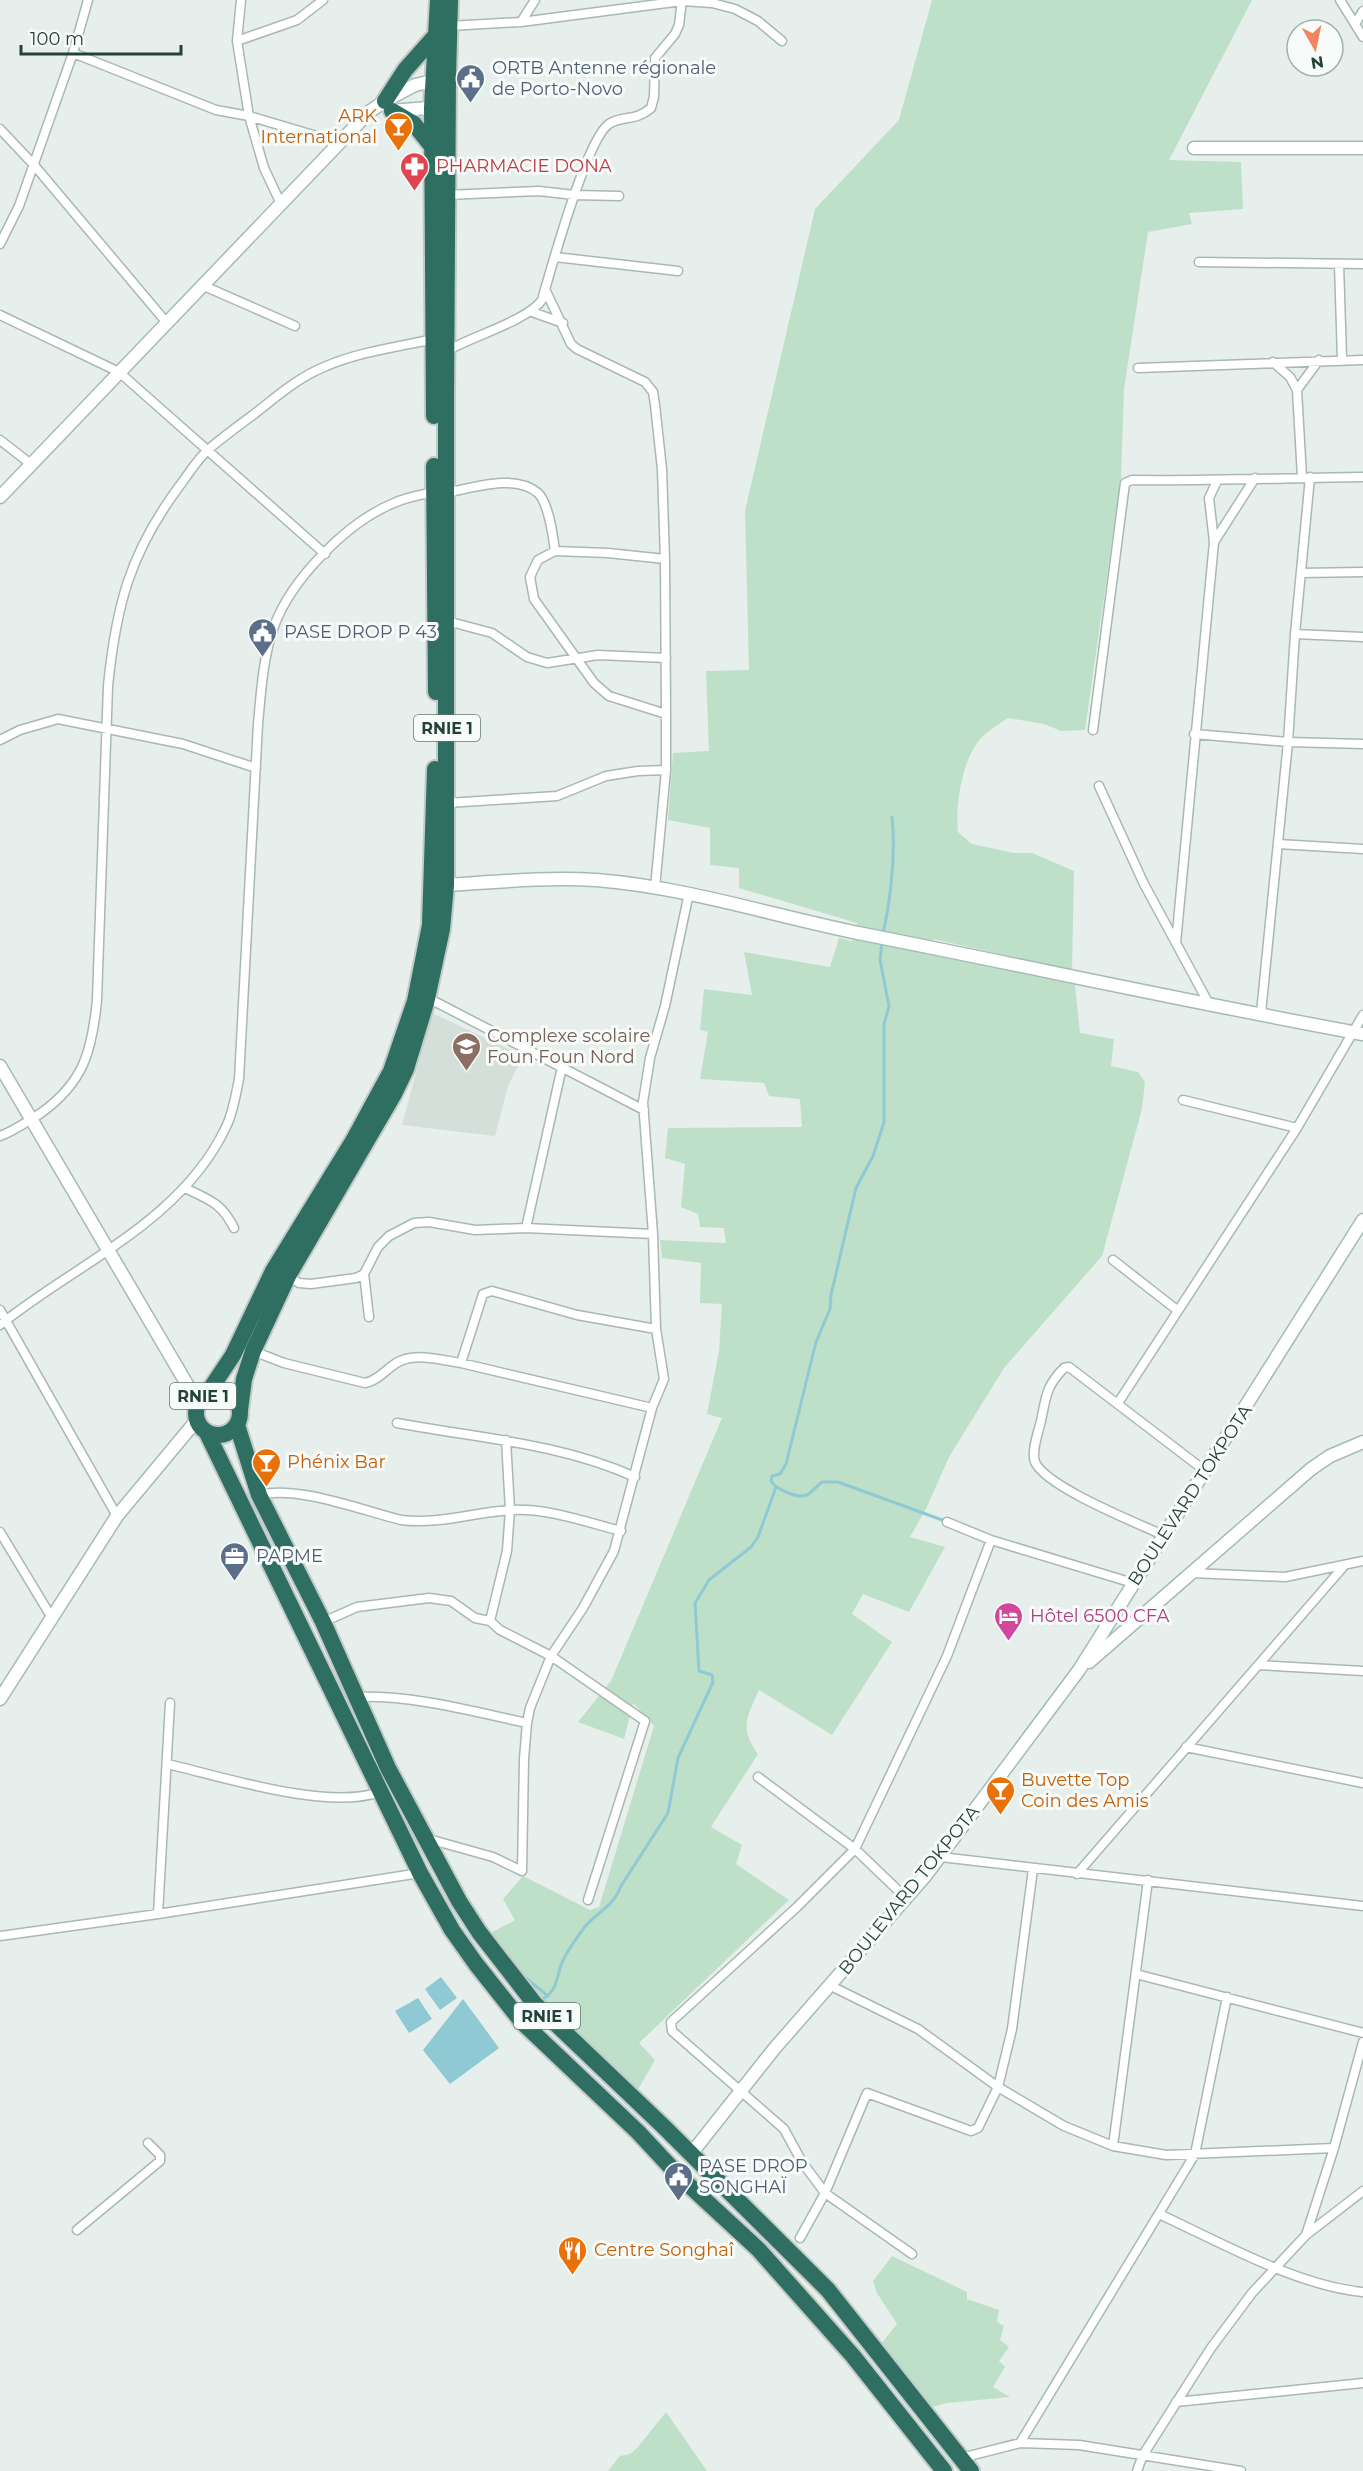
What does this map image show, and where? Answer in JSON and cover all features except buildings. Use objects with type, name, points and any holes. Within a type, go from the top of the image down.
[{"type":"highway","name":"RNIE 1","points":[[438,0],[443,31]]},
{"type":"highway","name":"RNIE 1","points":[[202,1427],[220,1436],[232,1431],[238,1418],[244,1379],[253,1351],[288,1276],[394,1094],[406,1069],[428,998],[442,929],[446,885],[447,621],[434,339],[434,149],[440,107],[443,31],[450,0]]},
{"type":"highway","points":[[434,149],[414,124],[388,106],[405,70],[443,31]]},
{"type":"highway","name":"RNIE 1","points":[[440,107],[447,195],[447,352],[440,492],[435,805],[429,935],[416,1000],[391,1071],[372,1108],[273,1271],[233,1355],[202,1398],[195,1412],[379,1792],[452,1930],[522,2022],[638,2133],[679,2176],[759,2250],[852,2356],[939,2468]]},
{"type":"highway","name":"RNIE 1","points":[[202,1398],[213,1391],[228,1393],[234,1397],[259,1495],[323,1622],[388,1768],[479,1932],[534,2003],[828,2290],[966,2464]]},
{"type":"street","points":[[0,244],[19,206],[34,165],[73,53],[88,0]]},
{"type":"street","points":[[241,0],[237,41],[249,116],[264,168],[282,204]]},
{"type":"street","points":[[237,41],[297,20],[323,0]]},
{"type":"street","points":[[521,22],[535,0]]},
{"type":"street","points":[[1340,0],[1363,37]]},
{"type":"street","points":[[443,31],[682,1],[712,3],[735,9],[758,21],[782,40]]},
{"type":"street","points":[[447,352],[460,343],[532,312],[542,300],[574,195],[599,135],[609,123],[636,118],[651,108],[654,97],[655,58],[675,34],[682,1]]},
{"type":"street","points":[[1355,24],[1363,11]]},
{"type":"street","points":[[73,53],[216,110],[249,116],[340,143]]},
{"type":"street","points":[[388,106],[416,85],[441,79]]},
{"type":"street","points":[[0,497],[369,112],[388,106],[440,107]]},
{"type":"street","points":[[0,129],[34,165],[167,323]]},
{"type":"street","points":[[1194,148],[1363,147]]},
{"type":"street","points":[[447,195],[539,191],[574,195],[619,196]]},
{"type":"street","points":[[555,256],[678,271]]},
{"type":"street","points":[[1199,262],[1363,264]]},
{"type":"street","points":[[1339,264],[1342,359]]},
{"type":"street","points":[[204,286],[294,326]]},
{"type":"street","points":[[545,289],[572,344],[577,349],[645,382],[653,392],[662,469],[666,658],[666,770],[655,888]]},
{"type":"street","points":[[532,312],[563,322]]},
{"type":"street","points":[[0,315],[119,372],[325,554]]},
{"type":"street","points":[[0,1136],[59,1100],[79,1076],[92,1040],[97,1000],[108,686],[113,636],[121,598],[133,565],[167,503],[208,450],[285,390],[322,368],[344,359],[434,339]]},
{"type":"street","points":[[1138,369],[1342,359],[1363,360]]},
{"type":"street","points":[[1297,390],[1319,360]]},
{"type":"street","points":[[1260,1013],[1288,742],[1306,477],[1297,390],[1290,377],[1273,362]]},
{"type":"street","points":[[0,440],[32,465]]},
{"type":"street","points":[[1094,730],[1125,483],[1132,480],[1217,481],[1255,478],[1363,477]]},
{"type":"street","points":[[1214,542],[1255,478]]},
{"type":"street","points":[[1176,943],[1214,542],[1209,498],[1217,481]]},
{"type":"street","points":[[3,1323],[108,1252],[185,1188],[216,1147],[227,1125],[239,1078],[258,724],[263,673],[273,629],[299,583],[344,534],[392,503],[440,492],[498,484],[517,484],[539,494],[552,530],[555,551]]},
{"type":"street","points":[[665,560],[608,553],[555,551],[538,560],[530,577],[534,598],[594,683],[609,696],[666,714]]},
{"type":"street","points":[[1301,573],[1363,572]]},
{"type":"street","points":[[447,621],[477,627],[492,633],[526,657],[547,663],[559,663],[577,657],[619,654],[666,658]]},
{"type":"street","points":[[1295,634],[1363,637]]},
{"type":"street","points":[[0,740],[20,730],[58,719],[183,744],[256,768]]},
{"type":"street","points":[[1194,734],[1288,742],[1363,744]]},
{"type":"street","points":[[447,803],[557,795],[606,776],[666,770]]},
{"type":"street","points":[[1099,786],[1144,884],[1209,1004]]},
{"type":"street","points":[[1278,844],[1363,849]]},
{"type":"street","points":[[446,885],[543,879],[596,880],[689,893],[851,931],[1358,1033]]},
{"type":"street","points":[[425,1838],[493,1857],[522,1870],[526,1723],[551,1656],[599,1580],[614,1551],[652,1408],[664,1379],[656,1329],[653,1234],[644,1110],[650,1058],[665,1006],[689,893]]},
{"type":"street","points":[[428,998],[644,1110]]},
{"type":"street","points":[[1118,1403],[1358,1033],[1363,1015]]},
{"type":"street","points":[[0,1066],[108,1252],[202,1398]]},
{"type":"street","points":[[526,1228],[562,1067]]},
{"type":"street","points":[[1183,1100],[1297,1128]]},
{"type":"street","points":[[185,1188],[216,1204],[226,1212],[234,1228]]},
{"type":"street","name":"BOULEVARD TOKPOTA","points":[[691,2154],[739,2091],[941,1857],[1079,1670],[1363,1220]]},
{"type":"street","points":[[369,1317],[364,1274],[378,1247],[389,1236],[414,1223],[429,1222],[475,1230],[526,1228],[653,1234]]},
{"type":"street","points":[[1113,1260],[1177,1310]]},
{"type":"street","points":[[288,1276],[299,1283],[311,1284],[356,1278],[364,1274]]},
{"type":"street","points":[[461,1363],[483,1294],[492,1291],[578,1316],[656,1329]]},
{"type":"street","points":[[0,1310],[3,1323],[117,1516]]},
{"type":"street","points":[[253,1351],[284,1363],[365,1383],[374,1381],[399,1361],[415,1358],[461,1363],[652,1408]]},
{"type":"street","points":[[1163,1535],[1080,1497],[1040,1471],[1034,1461],[1046,1396],[1052,1381],[1064,1368],[1069,1367],[1204,1470]]},
{"type":"street","points":[[397,1423],[506,1440],[594,1461],[635,1477]]},
{"type":"street","points":[[0,1700],[117,1516],[202,1427]]},
{"type":"street","points":[[490,1621],[505,1569],[510,1510],[506,1440]]},
{"type":"street","points":[[1079,1670],[1311,1469],[1330,1456],[1363,1442]]},
{"type":"street","points":[[259,1495],[272,1492],[296,1493],[401,1520],[418,1522],[441,1521],[510,1510],[564,1516],[621,1531]]},
{"type":"street","points":[[946,1522],[991,1540],[1133,1583]]},
{"type":"street","points":[[0,1532],[52,1618]]},
{"type":"street","points":[[912,2254],[825,2193],[802,2162],[784,2129],[672,2031],[671,2022],[797,1907],[855,1849],[947,1656],[991,1540]]},
{"type":"street","points":[[1191,1573],[1286,1577],[1363,1561]]},
{"type":"street","points":[[1077,1874],[1344,1566]]},
{"type":"street","points":[[323,1622],[357,1607],[429,1598],[451,1601],[475,1617],[490,1621],[500,1630],[551,1656],[645,1721],[588,1900]]},
{"type":"street","points":[[1258,1665],[1363,1671]]},
{"type":"street","points":[[356,1697],[377,1696],[438,1704],[526,1723]]},
{"type":"street","points":[[158,1914],[170,1703]]},
{"type":"street","points":[[1186,1747],[1363,1783]]},
{"type":"street","points":[[167,1764],[298,1794],[347,1798],[369,1796],[379,1792]]},
{"type":"street","points":[[758,1777],[855,1849],[906,1898]]},
{"type":"street","points":[[941,1857],[1363,1906]]},
{"type":"street","points":[[800,2238],[825,2193],[867,2093],[971,2132],[978,2128],[998,2087],[1012,2029],[1033,1869]]},
{"type":"street","points":[[0,1936],[420,1873]]},
{"type":"street","points":[[1113,2146],[1148,1880]]},
{"type":"street","points":[[1137,1974],[1363,2032]]},
{"type":"street","points":[[831,1986],[918,2029],[998,2087],[1064,2126],[1113,2146],[1166,2155],[1334,2148]]},
{"type":"street","points":[[1020,2443],[1195,2154],[1227,1997]]},
{"type":"street","points":[[1306,2235],[1334,2148],[1363,2042]]},
{"type":"street","points":[[77,2230],[160,2161],[160,2155],[148,2143]]},
{"type":"street","points":[[1137,2471],[1143,2456],[1176,2402],[1233,2315],[1306,2235],[1363,2191]]},
{"type":"street","points":[[1160,2214],[1276,2267],[1342,2290],[1363,2292]]},
{"type":"street","points":[[1176,2402],[1363,2383]]},
{"type":"street","points":[[966,2464],[1020,2443],[1079,2445],[1241,2471]]},
{"type":"shaded area","name":"Complexe scolaire Foun Foun Nord","points":[[432,1013],[523,1056],[508,1086],[495,1136],[402,1125]]},
{"type":"green space","points":[[932,0],[1252,0],[1169,160],[1241,162],[1243,209],[1189,213],[1192,224],[1148,232],[1124,389],[1121,478],[1085,730],[1061,731],[1044,724],[1008,718],[984,735],[974,747],[961,783],[958,832],[972,844],[1014,853],[1032,853],[1074,871],[1072,970],[933,939],[929,953],[1075,985],[1080,1033],[1114,1039],[1111,1066],[1138,1072],[1145,1082],[1142,1109],[1102,1256],[1004,1368],[949,1457],[926,1509],[910,1537],[945,1547],[909,1612],[863,1594],[852,1614],[892,1642],[832,1735],[759,1690],[747,1722],[748,1737],[758,1754],[711,1827],[742,1845],[736,1864],[789,1900],[639,2043],[655,2060],[632,2100],[567,2043],[571,2026],[552,2008],[540,2015],[510,1986],[477,1940],[515,1920],[503,1899],[523,1876],[590,1910],[599,1907],[654,1726],[633,1703],[624,1739],[578,1722],[611,1681],[722,1418],[707,1414],[719,1351],[722,1304],[700,1303],[701,1263],[662,1258],[660,1240],[726,1243],[724,1228],[700,1227],[698,1214],[681,1207],[685,1164],[665,1158],[668,1128],[802,1127],[800,1099],[769,1096],[764,1083],[700,1079],[708,1032],[700,1030],[704,989],[752,995],[744,952],[830,967],[839,938],[852,941],[857,923],[739,888],[739,868],[710,865],[710,828],[668,820],[673,753],[709,751],[706,671],[749,670],[745,511],[815,209],[899,120]]},
{"type":"green space","points":[[892,2256],[967,2292],[967,2299],[999,2310],[997,2322],[1004,2326],[1000,2340],[1009,2347],[999,2361],[1005,2367],[993,2387],[1010,2397],[947,2403],[932,2407],[877,2349],[897,2324],[877,2293],[873,2281]]},
{"type":"green space","points":[[666,2412],[707,2471],[608,2471],[620,2456],[630,2454],[638,2447]]},
{"type":"water","points":[[441,1977],[457,1998],[440,2010],[425,1989]]},
{"type":"water","points":[[418,1998],[432,2019],[409,2033],[395,2011]]},
{"type":"water","points":[[463,1999],[499,2048],[450,2084],[423,2050]]},
{"type":"waterway","points":[[883,935],[892,876],[892,817]]},
{"type":"waterway","points":[[882,942],[880,960],[889,1006],[884,1024],[884,1122],[873,1156],[856,1188],[831,1295],[830,1309],[816,1342],[786,1464],[780,1474],[772,1476],[771,1481],[787,1493],[798,1496],[809,1494],[822,1482],[838,1482],[945,1521]]},
{"type":"waterway","points":[[541,2000],[553,1989],[563,1961],[573,1944],[591,1920],[613,1901],[668,1813],[678,1758],[713,1682],[712,1675],[699,1671],[695,1603],[709,1580],[751,1547],[758,1537],[776,1487]]},
{"type":"waterway","points":[[522,1975],[548,1996]]},
{"type":"place","name":"ORTB Antenne régionale de Porto-Novo","points":[[471,104]]},
{"type":"place","name":"ARK International","points":[[398,152]]},
{"type":"place","name":"PHARMACIE DONA","points":[[415,192]]},
{"type":"place","name":"PASE DROP P 43","points":[[263,658]]},
{"type":"place","name":"Complexe scolaire Foun Foun Nord","points":[[466,1072]]},
{"type":"place","name":"Phénix Bar","points":[[266,1488]]},
{"type":"place","name":"PAPME","points":[[235,1582]]},
{"type":"place","name":"Hôtel 6500 CFA","points":[[1009,1642]]},
{"type":"place","name":"Buvette Top Coin des Amis","points":[[1000,1816]]},
{"type":"place","name":"PASE DROP SONGHAÏ","points":[[678,2202]]},
{"type":"place","name":"Centre Songhaî","points":[[573,2276]]}]
